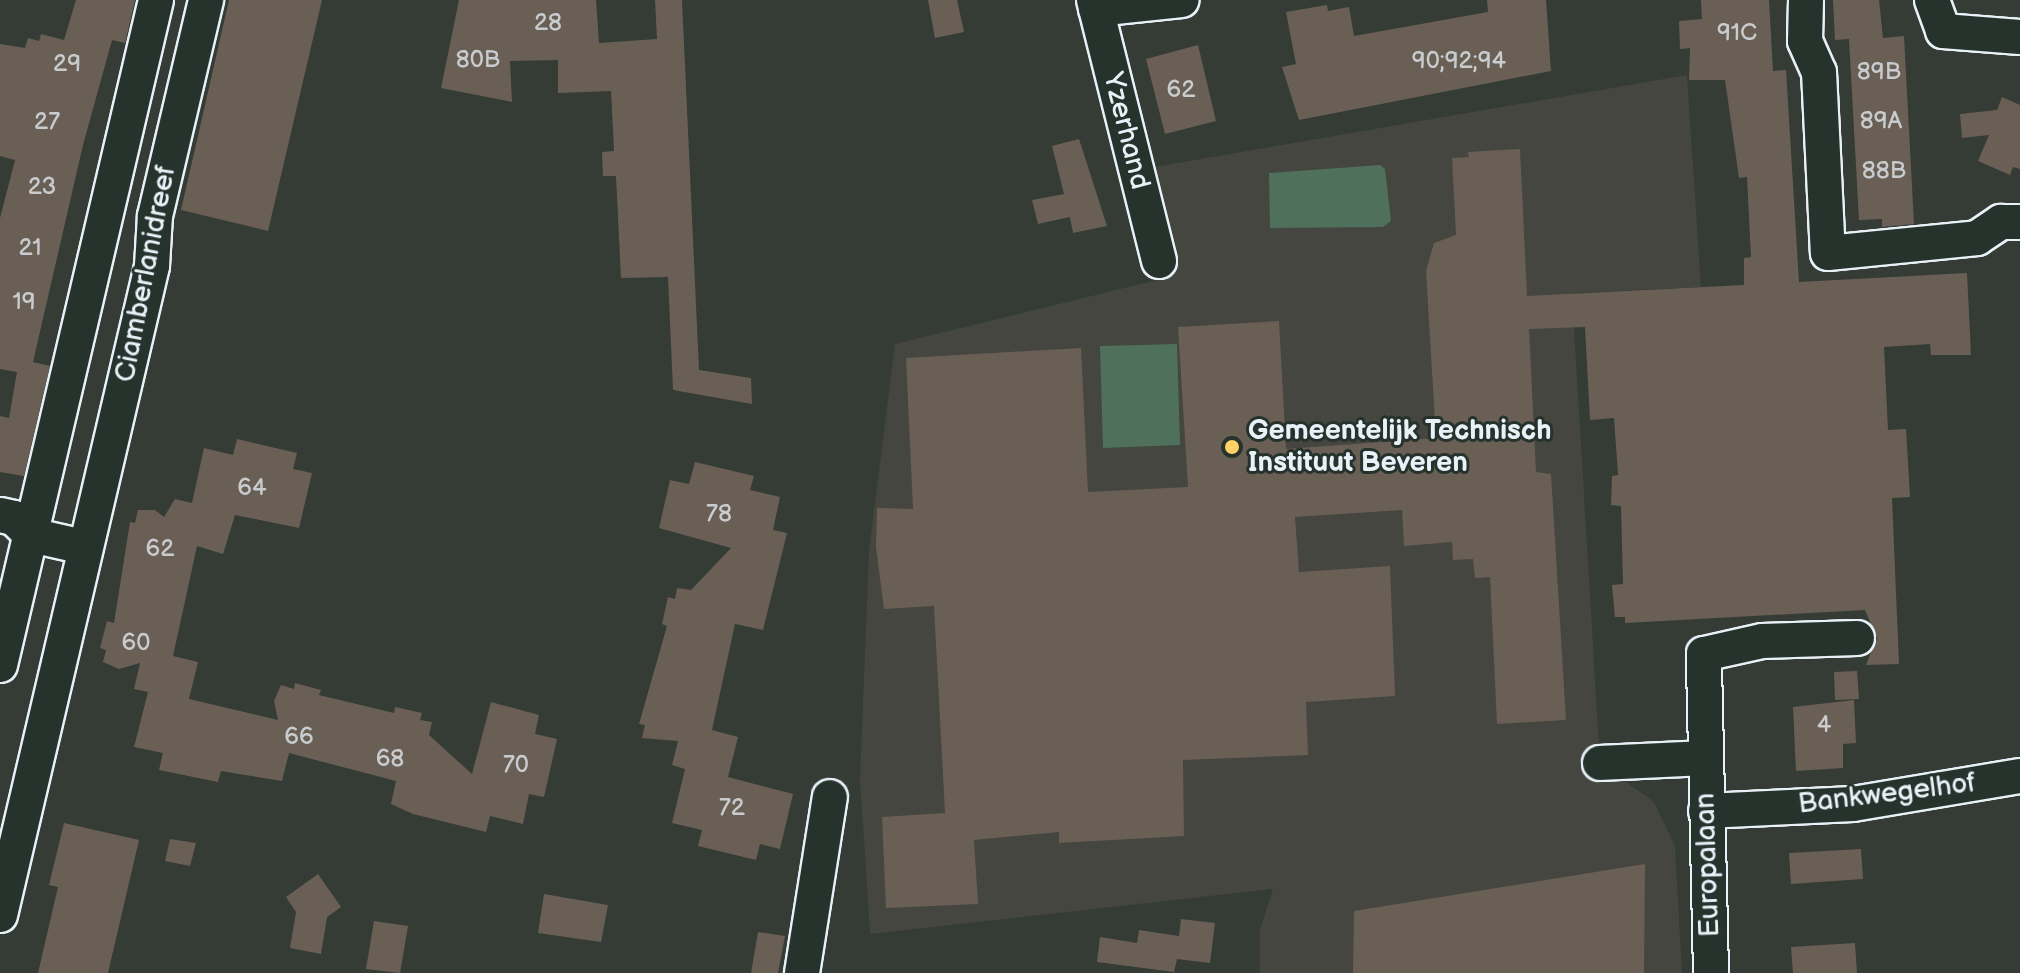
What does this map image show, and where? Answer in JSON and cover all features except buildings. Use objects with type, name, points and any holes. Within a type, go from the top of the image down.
[{"type":"street","name":"Ciamberlanidreef","points":[[0,665],[156,0]]},
{"type":"street","name":"Ciamberlanidreef","points":[[0,915],[152,266],[155,216],[206,0]]},
{"type":"street","points":[[1095,5],[1182,0]]},
{"type":"street","points":[[1806,0],[1805,41],[1819,72],[1828,253],[1977,238],[2001,222],[2020,222]]},
{"type":"street","points":[[1932,0],[1943,31],[2020,37]]},
{"type":"street","name":"Yzerhand","points":[[1095,5],[1159,261]]},
{"type":"street","points":[[0,515],[14,518],[31,535],[84,547]]},
{"type":"street","name":"Europalaan","points":[[1711,973],[1704,654],[1762,641],[1857,638]]},
{"type":"street","name":"Europalaan","points":[[1600,763],[1705,758]]},
{"type":"street","name":"Bankwegelhof","points":[[1706,811],[1853,804],[2020,776]]},
{"type":"street","points":[[802,973],[830,797]]},
{"type":"shaded area","name":"Gemeentelijk Technisch Instituut Beveren","points":[[1687,75],[1701,287],[1572,293],[1600,763],[1654,802],[1675,846],[1682,973],[1260,973],[1260,930],[1273,889],[870,934],[860,779],[869,550],[895,344],[1173,276],[1149,168]]},
{"type":"green space","points":[[1380,165],[1385,169],[1391,221],[1383,227],[1270,228],[1269,173]]},
{"type":"green space","points":[[1177,344],[1180,445],[1103,448],[1100,346]]},
{"type":"place","name":"Gemeentelijk Technisch Instituut Beveren","points":[[1232,447]]}]
